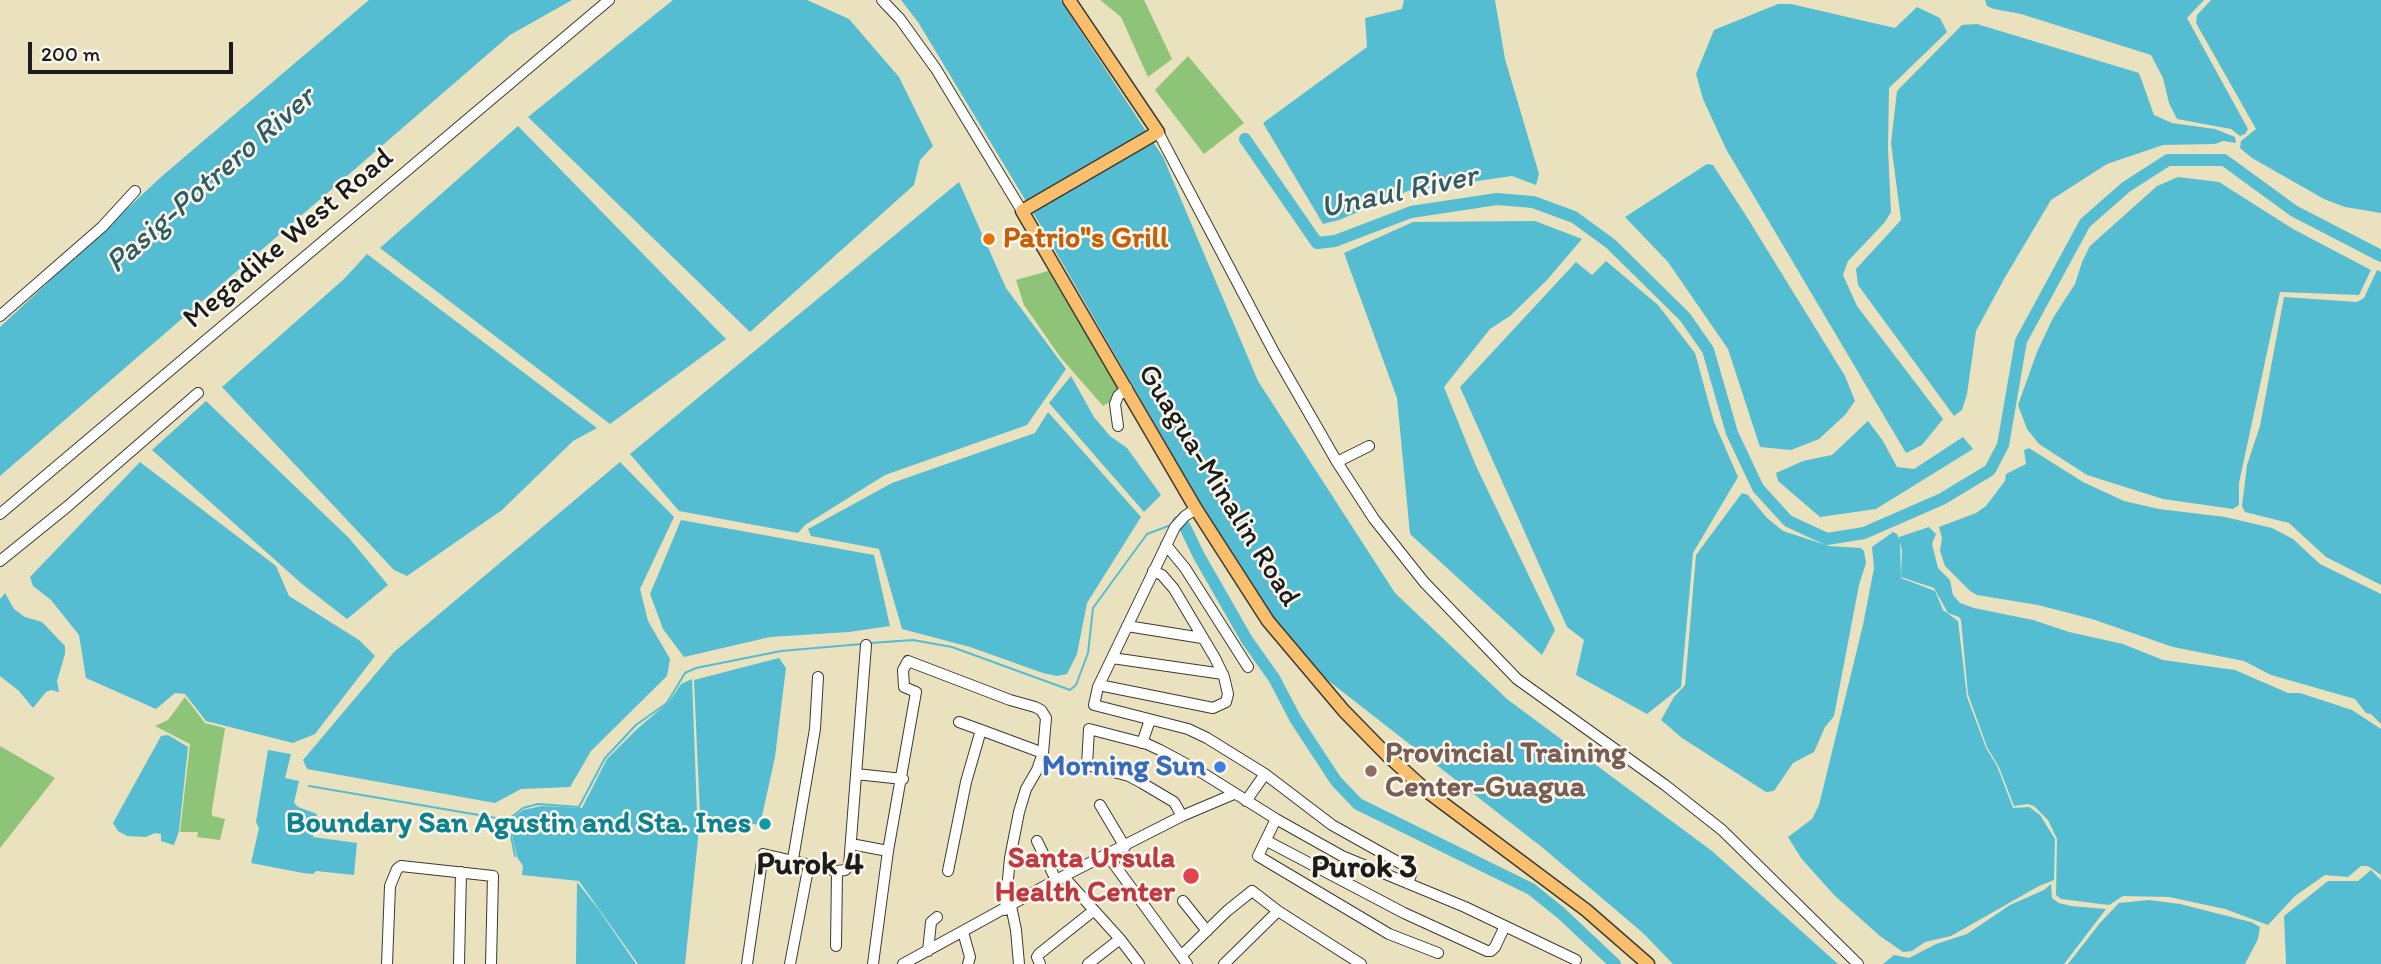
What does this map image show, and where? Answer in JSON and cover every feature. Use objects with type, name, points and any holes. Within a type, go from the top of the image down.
[{"type":"main road","points":[[1025,210],[1155,134],[1069,0]]},
{"type":"main road","name":"Guagua-Minalin Road","points":[[1025,210],[1196,509],[1268,621],[1344,711],[1387,755],[1428,792],[1586,909],[1648,964]]},
{"type":"street","name":"Megadike West Road","points":[[0,514],[610,0]]},
{"type":"street","points":[[882,0],[900,19],[936,69],[1025,210]]},
{"type":"street","points":[[1155,134],[1337,462],[1374,519],[1424,582],[1517,678],[1538,696],[1665,785],[1722,830],[1858,964]]},
{"type":"street","points":[[0,316],[102,227],[135,191]]},
{"type":"street","points":[[1118,426],[1115,404],[1118,396],[1127,388]]},
{"type":"street","points":[[0,561],[198,393]]},
{"type":"street","points":[[1337,462],[1369,446]]},
{"type":"street","points":[[1196,509],[1179,522],[1166,545],[1099,685],[1096,706],[1197,732],[1265,774],[1332,825],[1407,867],[1412,873],[1408,883]]},
{"type":"street","points":[[1166,545],[1185,568],[1248,667]]},
{"type":"street","points":[[1099,685],[1213,708],[1226,702],[1228,694],[1223,674],[1174,589],[1162,575],[1153,571]]},
{"type":"street","points":[[1127,626],[1202,638]]},
{"type":"street","points":[[747,964],[762,854],[837,871],[848,868],[866,645]]},
{"type":"street","points":[[1112,658],[1223,674]]},
{"type":"street","points":[[873,964],[888,851],[903,779],[916,692],[904,687],[903,670],[908,661],[1041,710],[1046,720],[1042,753],[1037,770],[1026,789],[1010,858],[1008,908],[1016,930],[1019,964]]},
{"type":"street","points":[[793,859],[815,729],[818,677]]},
{"type":"street","points":[[1142,743],[1150,720]]},
{"type":"street","points":[[959,722],[1042,753]]},
{"type":"street","points":[[1182,816],[1174,802],[1129,776],[1087,765],[1089,729],[1142,743],[1183,762],[1342,856],[1408,883],[1576,960]]},
{"type":"street","points":[[948,871],[966,782],[981,730]]},
{"type":"street","points":[[856,774],[903,779]]},
{"type":"street","points":[[1246,801],[1265,774]]},
{"type":"street","points":[[903,964],[1182,816],[1234,794]]},
{"type":"street","points":[[1100,805],[1125,847]]},
{"type":"street","points":[[1276,819],[1258,856],[1389,934],[1438,953]]},
{"type":"street","points":[[1037,841],[1060,879],[1120,939],[1139,964]]},
{"type":"street","points":[[1267,841],[1404,913],[1487,951],[1492,951],[1495,947],[1504,926]]},
{"type":"street","points":[[851,844],[888,851]]},
{"type":"street","points":[[1108,856],[1184,960],[1207,931],[1252,891],[1278,911],[1361,964]]},
{"type":"street","points":[[790,964],[809,864]]},
{"type":"street","points":[[387,964],[390,886],[401,866],[493,876],[491,964]]},
{"type":"street","points":[[836,946],[837,871]]},
{"type":"street","points":[[459,964],[461,872]]},
{"type":"street","points":[[1183,901],[1207,931]]},
{"type":"street","points":[[1040,964],[1037,957],[1039,954],[1093,911]]},
{"type":"street","points":[[1224,964],[1278,911]]},
{"type":"street","points":[[923,964],[930,926],[937,917]]},
{"type":"street","points":[[963,932],[970,957],[968,964]]},
{"type":"street","points":[[1088,964],[1120,939]]},
{"type":"green space","points":[[1100,0],[1144,0],[1172,59],[1148,77],[1121,17]]},
{"type":"green space","points":[[1188,56],[1244,123],[1204,154],[1155,90]]},
{"type":"green space","points":[[1048,271],[1123,394],[1103,406],[1061,358],[1024,305],[1016,280]]},
{"type":"green space","points":[[185,697],[205,723],[225,728],[212,810],[212,816],[225,819],[220,840],[197,837],[198,832],[180,832],[190,744],[155,726],[168,720]]},
{"type":"green space","points":[[0,746],[55,778],[0,848]]},
{"type":"water","name":"Pasig-Potrero River","points":[[369,0],[572,0],[510,35],[0,476],[0,327],[161,177]]},
{"type":"water","points":[[673,0],[807,0],[849,19],[899,77],[933,146],[920,160],[914,185],[750,332],[528,117]]},
{"type":"water","points":[[901,0],[1060,0],[1163,157],[1258,381],[1395,593],[1507,699],[1712,851],[1838,964],[1673,964],[1643,933],[1543,848],[1303,661],[1240,572],[1041,226],[918,22]]},
{"type":"water","points":[[1404,0],[1495,0],[1505,59],[1539,174],[1536,185],[1512,176],[1408,191],[1323,224],[1263,123],[1367,47],[1365,18],[1402,9]]},
{"type":"water","points":[[1985,0],[2204,0],[2187,18],[2248,129],[2240,136],[2231,129],[2177,119],[2169,103],[2163,78],[2151,55],[2021,14],[1994,9],[1987,6]]},
{"type":"water","points":[[2211,0],[2381,0],[2381,213],[2345,207],[2324,199],[2252,158],[2240,148],[2241,141],[2256,129],[2196,23],[2197,15]]},
{"type":"water","points":[[1778,4],[1791,4],[1895,28],[1917,7],[1940,18],[1947,32],[1889,88],[1891,212],[1848,261],[1843,275],[1857,306],[1943,419],[1922,445],[1906,453],[1726,149],[1703,99],[1696,74],[1714,30]]},
{"type":"water","points":[[1977,24],[2139,73],[2154,115],[2172,123],[2215,129],[2235,137],[2236,143],[2223,141],[2215,144],[2163,145],[2107,164],[2051,200],[1976,331],[1967,394],[1962,410],[1954,416],[1858,285],[1856,269],[1901,220],[1891,143],[1897,91],[1962,25]]},
{"type":"water","points":[[518,126],[726,339],[610,424],[380,248]]},
{"type":"water","points":[[1707,164],[1713,165],[1745,214],[1845,376],[1855,401],[1845,415],[1819,439],[1791,450],[1760,447],[1728,349],[1668,262],[1625,217]]},
{"type":"water","points":[[2178,177],[2219,182],[2293,229],[2371,270],[2359,295],[2280,292],[2239,483],[2239,505],[2233,509],[2163,499],[2087,475],[2039,444],[2027,429],[2018,405],[2037,352],[2053,318],[2075,284],[2090,246],[2157,186]]},
{"type":"water","points":[[959,182],[1006,288],[1066,369],[1027,425],[885,475],[805,525],[798,533],[679,511],[630,454]]},
{"type":"water","points":[[1535,221],[1582,239],[1547,280],[1510,316],[1490,329],[1444,387],[1476,466],[1555,630],[1542,655],[1410,534],[1397,398],[1344,253],[1413,222]]},
{"type":"water","points":[[367,254],[597,428],[573,441],[502,510],[407,576],[394,570],[222,387],[344,279]]},
{"type":"water","points":[[1606,261],[1658,305],[1695,353],[1714,422],[1738,477],[1693,553],[1681,687],[1647,714],[1576,675],[1584,640],[1567,627],[1460,387],[1576,262],[1592,275]]},
{"type":"water","points":[[2377,270],[2381,272],[2381,585],[2326,557],[2289,523],[2245,512],[2242,506],[2247,465],[2260,426],[2284,297],[2357,302],[2364,298]]},
{"type":"water","points":[[1071,376],[1094,417],[1110,436],[1127,448],[1161,495],[1144,512],[1049,403]]},
{"type":"water","points":[[206,401],[349,538],[388,585],[347,619],[302,584],[152,450]]},
{"type":"water","points":[[1048,412],[1141,517],[1087,603],[1077,654],[1067,674],[1057,676],[1043,673],[970,647],[902,629],[879,549],[811,536],[808,529],[892,483],[1035,433]]},
{"type":"water","points":[[1868,421],[1897,467],[1914,469],[1963,437],[1973,449],[1876,509],[1820,517],[1778,481],[1776,473],[1803,461],[1832,455]]},
{"type":"water","points":[[2029,448],[2083,482],[2124,501],[2159,509],[2225,517],[2272,528],[2293,539],[2320,564],[2381,594],[2381,724],[2371,714],[2366,713],[2355,699],[2271,675],[2244,661],[2173,647],[2092,619],[2038,605],[1977,595],[1970,591],[1945,566],[1940,551],[1942,538],[1939,527],[1976,513],[1986,506],[2005,481],[2006,474],[2026,464],[2024,450]]},
{"type":"water","points":[[140,462],[276,566],[289,596],[359,640],[375,656],[315,734],[293,743],[206,721],[185,694],[175,693],[156,709],[86,678],[79,635],[51,600],[33,586],[30,577]]},
{"type":"water","points":[[620,462],[674,517],[640,589],[648,621],[670,659],[667,676],[591,751],[570,787],[521,789],[495,803],[307,769],[303,760],[394,652]]},
{"type":"water","points":[[1742,493],[1748,495],[1767,518],[1783,531],[1829,546],[1861,548],[1866,563],[1859,585],[1834,716],[1825,727],[1814,752],[1793,763],[1774,791],[1766,792],[1682,738],[1661,720],[1674,697],[1685,685],[1696,555]]},
{"type":"water","points":[[681,520],[874,555],[890,626],[849,632],[770,637],[684,657],[663,629],[650,594]]},
{"type":"water","points":[[1929,527],[1936,534],[1932,544],[1938,568],[1950,580],[1953,595],[1960,603],[2123,644],[2163,660],[2235,670],[2288,693],[2300,693],[2352,710],[2381,729],[2381,875],[2368,866],[2361,866],[2348,877],[2325,875],[2295,896],[2268,925],[2225,909],[2169,897],[2123,896],[2109,905],[2061,899],[2056,895],[2057,839],[2048,820],[2034,806],[2014,806],[1999,767],[1987,747],[1968,694],[1961,620],[1948,613],[1934,588],[1901,577],[1902,551],[1899,537]]},
{"type":"water","points":[[1893,532],[1900,541],[1901,578],[1935,591],[1943,610],[1958,621],[1967,697],[2013,808],[2029,807],[2040,815],[2055,839],[2054,880],[1951,936],[1925,942],[1912,951],[1903,952],[1880,936],[1834,895],[1801,858],[1788,837],[1812,819],[1819,805],[1863,625],[1874,568],[1872,547]]},
{"type":"water","points":[[5,593],[14,609],[25,617],[42,622],[65,646],[57,681],[59,692],[46,692],[33,708],[19,691],[0,676],[0,599]]},
{"type":"water","points":[[779,658],[786,668],[775,757],[760,825],[700,815],[694,680]]},
{"type":"water","points":[[692,679],[698,839],[685,964],[638,964],[579,881],[522,875],[523,866],[517,857],[509,821],[523,810],[542,806],[582,808],[607,759],[669,702],[681,684]]},
{"type":"water","points":[[168,735],[188,747],[179,831],[174,845],[161,841],[161,834],[155,833],[146,837],[127,836],[118,831],[113,823],[161,736]]},
{"type":"water","points":[[268,750],[291,754],[285,778],[299,781],[294,803],[317,814],[313,837],[357,843],[354,875],[316,871],[313,874],[303,873],[251,863],[259,828],[256,822]]},
{"type":"water","points":[[2371,870],[2381,880],[2381,964],[2286,964],[2284,916],[2328,881],[2358,881]]},
{"type":"water","points":[[577,882],[599,910],[636,964],[576,964]]},
{"type":"water","points":[[2051,884],[2052,898],[2059,903],[2106,909],[2064,964],[1883,964],[1894,955],[1909,958],[1936,944],[1967,934],[2010,905],[2044,890]]},
{"type":"water","points":[[2149,900],[2180,904],[2251,922],[2260,927],[2258,939],[2245,964],[2068,964],[2119,903]]},
{"type":"waterway","name":"Unaul River","points":[[1245,139],[1317,243],[1335,241],[1411,212],[1497,199],[1533,202],[1574,217],[1611,244],[1685,317],[1708,350],[1732,433],[1758,488],[1788,521],[1827,539],[1864,533],[1942,499],[1990,470],[2003,445],[2021,341],[2085,223],[2126,187],[2168,160],[2224,160],[2294,211],[2381,256]]},
{"type":"waterway","points":[[1178,522],[1185,527],[1247,640],[1274,678],[1296,720],[1336,781],[1358,804],[1531,889],[1615,964]]},
{"type":"waterway","points":[[871,643],[913,640],[952,647],[1070,690],[1076,685],[1088,653],[1093,608],[1147,534],[1171,525]]},
{"type":"waterway","points":[[309,786],[508,820],[523,808],[538,804],[579,807],[605,758],[636,725],[667,703],[685,673],[696,668],[781,651],[862,644]]},
{"type":"waterway","points":[[508,821],[515,856]]},
{"type":"place","name":"Patrio\"s Grill","points":[[989,239]]},
{"type":"place","name":"Morning Sun","points":[[1220,767]]},
{"type":"place","name":"Provincial Training Center-Guagua","points":[[1371,771]]},
{"type":"place","name":"Boundary San Agustin and Sta. Ines","points":[[765,824]]},
{"type":"place","name":"Santa Ursula Health Center","points":[[1191,876]]},
{"type":"district","name":"Purok 4","points":[[810,866]]},
{"type":"district","name":"Purok 3","points":[[1364,869]]}]
